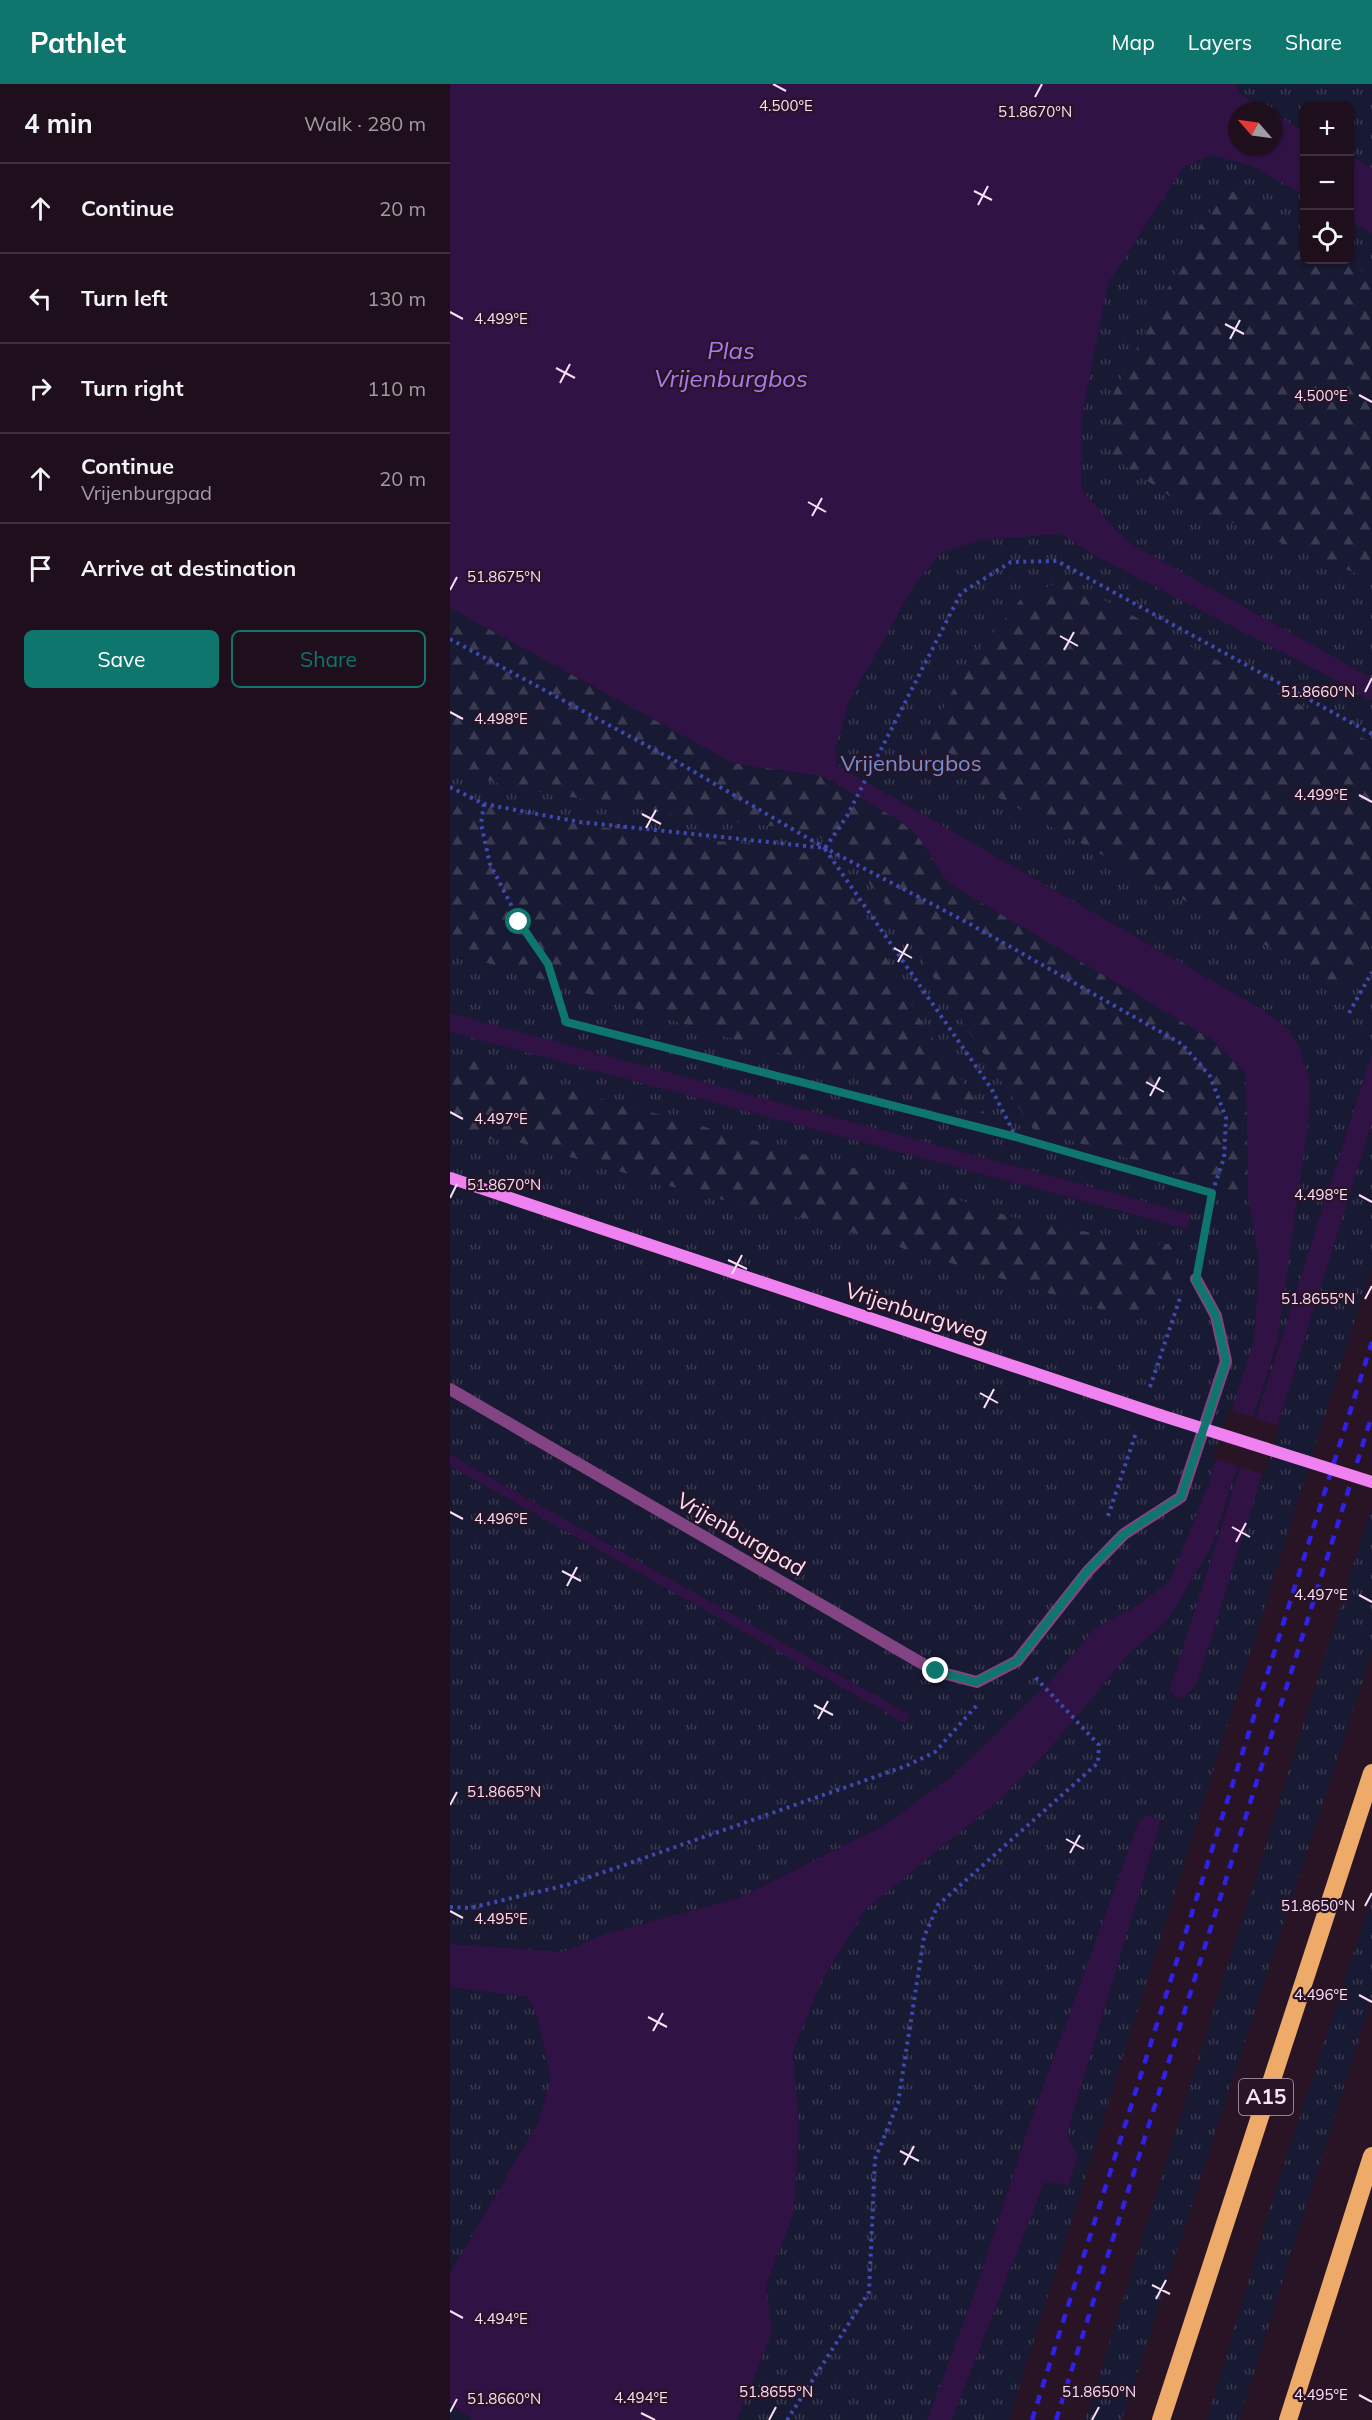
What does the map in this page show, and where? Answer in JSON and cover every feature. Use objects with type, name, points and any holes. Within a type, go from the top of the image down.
[{"type":"highway","name":"A15","points":[[1161,2420],[1372,1773]]},
{"type":"highway","points":[[1288,2420],[1372,2156]]},
{"type":"street","name":"Vrijenburgweg","points":[[450,1178],[1160,1415],[1372,1482]]},
{"type":"lane","points":[[1017,1661],[1088,1570],[1124,1534],[1181,1497],[1226,1361],[1216,1316],[1196,1280]]},
{"type":"lane","name":"Vrijenburgpad","points":[[450,1389],[936,1671],[976,1682],[1017,1661]]},
{"type":"path","points":[[825,848],[847,816],[961,593],[1011,562],[1057,561],[1372,734]]},
{"type":"path","points":[[450,639],[679,763],[825,848],[970,924],[1182,1044],[1210,1076],[1226,1118],[1224,1158],[1212,1193],[1196,1280],[1180,1299],[1150,1387]]},
{"type":"path","points":[[450,787],[484,804],[580,822],[825,848],[991,1088],[1016,1137]]},
{"type":"path","points":[[484,804],[481,824],[490,864],[519,922],[548,964],[566,1022],[1016,1137],[1212,1193]]},
{"type":"path","points":[[1349,1012],[1372,972]]},
{"type":"path","points":[[1104,1526],[1138,1428]]},
{"type":"path","points":[[788,2420],[869,2292],[875,2159],[898,2103],[924,1937],[938,1905],[1098,1763],[1099,1745],[1041,1682],[1017,1661]]},
{"type":"path","points":[[450,1907],[470,1908],[567,1885],[906,1766],[935,1752],[980,1702]]},
{"type":"green space","name":"Vrijenburgbos","points":[[450,84],[1372,84],[1372,1266],[1009,2420],[450,2420]]},
{"type":"green space","points":[[1229,189],[1300,233],[1300,264],[1349,264],[1372,277],[1372,580],[1171,497],[1111,456],[1110,400],[1202,222]]},
{"type":"green space","points":[[1064,579],[1372,743],[1372,944],[1365,965],[1341,987],[927,758],[932,729],[964,669],[1021,599]]},
{"type":"green space","points":[[450,608],[733,763],[822,776],[897,819],[917,835],[948,883],[1211,1039],[1246,1074],[1248,1195],[1033,1129],[884,902],[845,853],[819,837],[787,828],[684,816],[503,786],[450,763]]},
{"type":"green space","points":[[450,791],[494,807],[539,818],[800,851],[821,860],[838,874],[863,914],[915,1012],[985,1114],[878,1084],[488,963],[450,955]]},
{"type":"green space","points":[[450,1054],[552,1085],[887,1177],[1015,1218],[1155,1245],[1176,1243],[1171,1285],[1162,1303],[1155,1310],[1144,1316],[1122,1316],[812,1220],[701,1195],[500,1137],[477,1142],[450,1124]]},
{"type":"green space","points":[[1372,1505],[1372,1652],[1122,2420],[1085,2420]]},
{"type":"green space","points":[[1372,1896],[1372,1998],[1239,2420],[1207,2420],[1269,2211]]},
{"type":"water","name":"Plas Vrijenburgbos","points":[[450,84],[1236,84],[1240,94],[1254,102],[1228,102],[1228,156],[1282,156],[1282,118],[1300,129],[1300,193],[1253,167],[1211,155],[1184,167],[1108,283],[1082,417],[1081,488],[1111,525],[1133,545],[1372,678],[1372,700],[1099,558],[1061,534],[981,540],[942,552],[915,584],[850,700],[835,750],[837,765],[1265,1011],[1288,1029],[1300,1049],[1310,1080],[1309,1118],[1277,1343],[1212,1546],[1167,1621],[1129,1654],[1046,1753],[997,1802],[865,1910],[821,1982],[793,2053],[799,2126],[794,2213],[766,2285],[772,2332],[737,2420],[473,2420],[450,2404],[450,2273],[537,2124],[551,2079],[538,2020],[528,1997],[450,1987],[450,1944],[563,1952],[605,1934],[741,1897],[881,1827],[951,1777],[1055,1676],[1094,1629],[1136,1606],[1169,1582],[1207,1488],[1254,1340],[1259,1262],[1248,1195],[1246,1074],[1211,1039],[948,883],[917,835],[897,819],[822,776],[733,763],[450,608]]},
{"type":"water","points":[[1354,158],[1372,168],[1372,234],[1354,223]]},
{"type":"water","points":[[450,1013],[1191,1214],[1187,1229],[450,1032]]},
{"type":"water","points":[[1372,1053],[1372,1123],[1198,1680],[1191,1691],[1181,1699],[1169,1691]]},
{"type":"water","points":[[1148,1815],[1161,1820],[1067,2134],[1078,2157],[1068,2186],[1054,2182],[1044,2183],[952,2420],[927,2420],[975,2292],[1027,2131],[1139,1821]]},
{"type":"pier","points":[[1229,1409],[1279,1426],[1265,1475],[1213,1458]]},
{"type":"waterway","points":[[450,1460],[904,1717]]},
{"type":"railway","points":[[1032,2420],[1372,1342]]},
{"type":"railway","points":[[1056,2420],[1372,1415]]},
{"type":"route","points":[[519,922],[548,964],[566,1022],[1016,1137],[1212,1193],[1196,1280],[1216,1316],[1226,1361],[1181,1497],[1124,1534],[1088,1570],[1017,1661],[976,1682],[936,1671]]}]
